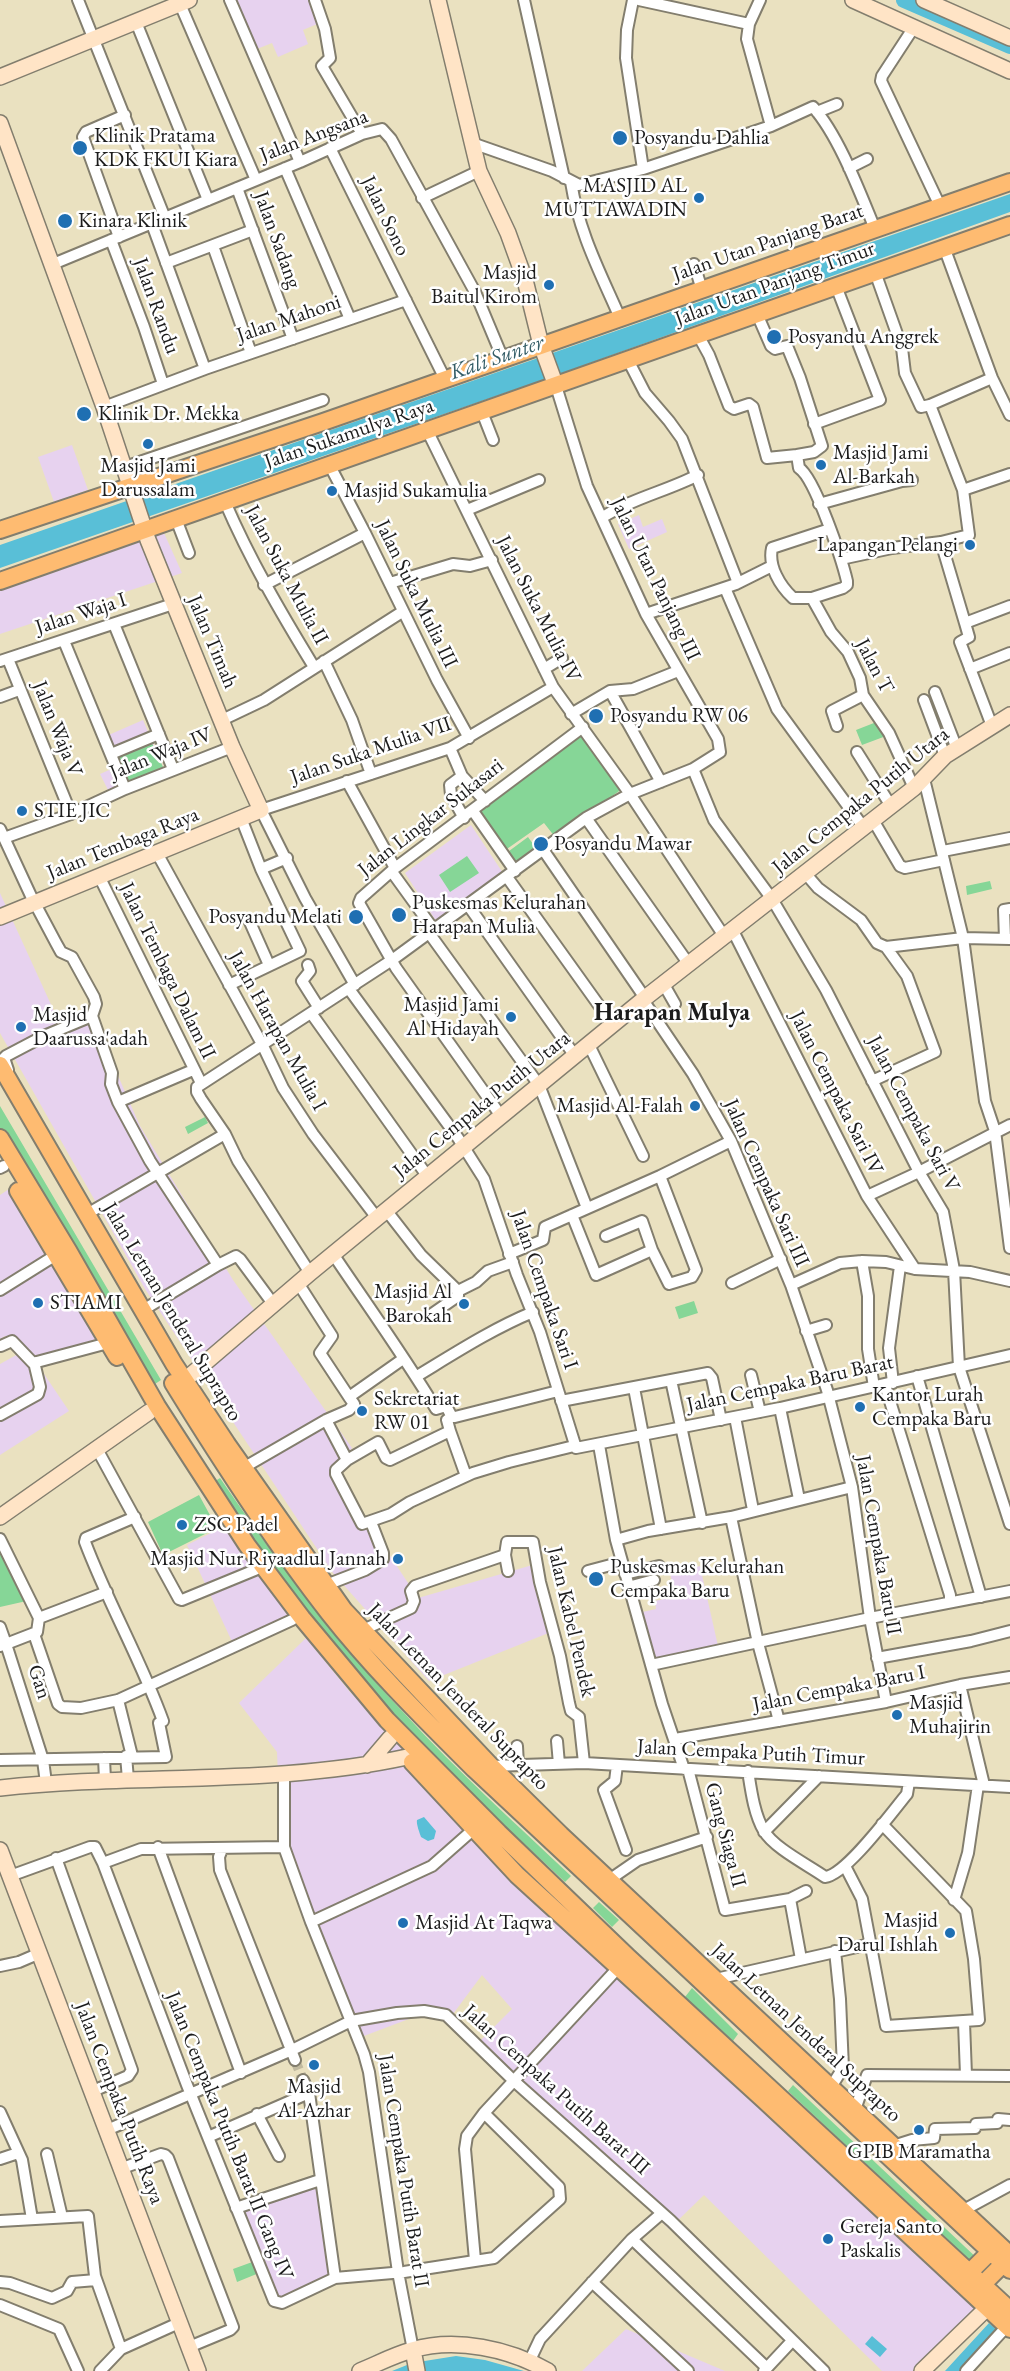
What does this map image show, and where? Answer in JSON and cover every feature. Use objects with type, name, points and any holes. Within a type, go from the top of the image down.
[{"type":"main road","name":"Jalan Utan Panjang Barat","points":[[0,530],[132,492],[445,378],[503,358],[542,348],[620,318],[1010,182]]},
{"type":"main road","name":"Jalan Utan Panjang Timur","points":[[555,384],[1010,225]]},
{"type":"main road","name":"Jalan Sukamulya Raya","points":[[0,581],[143,526],[176,519],[330,466],[555,384]]},
{"type":"main road","name":"Jalan Letnan Jenderal Suprapto","points":[[2,1076],[185,1380],[220,1444],[329,1613],[401,1696],[474,1770],[654,1930],[990,2252],[1008,2263]]},
{"type":"main road","name":"Jalan Letnan Jenderal Suprapto","points":[[2,1076],[174,1384],[220,1444],[243,1468],[344,1610],[425,1698],[491,1766],[609,1880],[654,1930],[716,1979],[831,2087],[962,2211],[1008,2263]]},
{"type":"main road","points":[[0,1138],[255,1570],[292,1620],[351,1686],[499,1833],[982,2285],[1002,2317]]},
{"type":"main road","points":[[1,1164],[149,1412],[390,1738],[517,1875],[1002,2317]]},
{"type":"main road","points":[[425,1698],[426,1720]]},
{"type":"main road","points":[[809,2142],[833,2147]]},
{"type":"main road","points":[[969,2273],[990,2252]]},
{"type":"main road","points":[[982,2285],[1008,2263]]},
{"type":"street","points":[[78,0],[165,218]]},
{"type":"street","points":[[230,0],[300,162]]},
{"type":"street","points":[[315,0],[325,29],[330,58],[322,66],[362,134]]},
{"type":"street","points":[[438,0],[479,171],[508,233],[525,280],[542,348],[555,384]]},
{"type":"street","points":[[524,0],[575,208],[594,262],[620,318]]},
{"type":"street","points":[[633,0],[627,30],[626,58],[643,170]]},
{"type":"street","points":[[639,0],[749,24]]},
{"type":"street","points":[[760,0],[749,24],[747,39],[771,126]]},
{"type":"street","points":[[853,0],[1010,71]]},
{"type":"street","points":[[924,0],[947,4],[1010,38]]},
{"type":"street","points":[[0,76],[136,22],[177,3],[256,180]]},
{"type":"street","points":[[136,22],[208,200]]},
{"type":"street","points":[[914,27],[881,81],[940,206]]},
{"type":"street","points":[[817,112],[837,104]]},
{"type":"street","points":[[472,143],[552,171],[579,185],[643,170],[771,126],[813,107],[849,168],[875,229]]},
{"type":"street","name":"Jalan Randu","points":[[125,115],[86,132],[83,137],[163,384]]},
{"type":"street","name":"Jalan Timah","points":[[0,123],[104,407],[143,526],[232,747],[261,810]]},
{"type":"street","name":"Jalan Angsana","points":[[53,264],[362,134],[382,129],[387,133],[475,292],[503,358]]},
{"type":"street","name":"Jalan Sono","points":[[330,148],[406,300]]},
{"type":"street","points":[[849,168],[867,159]]},
{"type":"street","points":[[285,168],[350,319]]},
{"type":"street","points":[[422,198],[479,171]]},
{"type":"street","name":"Jalan Sadang","points":[[237,188],[293,339]]},
{"type":"street","points":[[152,224],[205,369]]},
{"type":"street","points":[[166,263],[253,230]]},
{"type":"street","points":[[213,246],[251,353]]},
{"type":"street","points":[[944,247],[992,378],[1009,412]]},
{"type":"street","points":[[694,264],[702,290]]},
{"type":"street","points":[[875,272],[902,348],[905,373],[921,407],[992,378]]},
{"type":"street","points":[[814,424],[880,400],[836,286]]},
{"type":"street","points":[[406,300],[445,378]]},
{"type":"street","name":"Jalan Mahoni","points":[[104,407],[205,369],[406,300]]},
{"type":"street","points":[[698,335],[729,406],[734,409],[749,404],[753,407],[767,458],[814,452],[822,447],[788,346],[776,349],[771,346],[756,314]]},
{"type":"street","points":[[628,360],[645,393],[682,439],[698,475],[717,532],[738,583]]},
{"type":"street","name":"Jalan Utan Panjang III","points":[[555,384],[576,457],[587,486],[646,614],[718,739],[721,748],[717,755],[693,769]]},
{"type":"street","points":[[125,467],[323,400]]},
{"type":"street","points":[[841,559],[969,535],[963,490],[930,405]]},
{"type":"street","points":[[482,412],[493,440]]},
{"type":"street","name":"Jalan Suka Mulia IV","points":[[427,430],[553,687],[630,794]]},
{"type":"street","points":[[797,455],[799,468],[806,476],[830,529],[841,559],[847,585],[812,598],[793,598],[778,580],[772,566],[770,550],[775,545],[830,529]]},
{"type":"street","name":"Jalan Suka Mulia III","points":[[330,466],[390,583],[402,612],[469,738]]},
{"type":"street","points":[[963,490],[1010,474]]},
{"type":"street","points":[[603,517],[625,504],[662,489],[674,488],[698,475]]},
{"type":"street","points":[[467,510],[539,480]]},
{"type":"street","points":[[819,504],[912,480]]},
{"type":"street","name":"Jalan Suka Mulia II","points":[[225,502],[264,585],[319,664],[347,710],[371,774]]},
{"type":"street","points":[[176,519],[189,553]]},
{"type":"street","points":[[264,585],[365,533]]},
{"type":"street","points":[[941,542],[969,637],[961,640],[960,644],[992,726]]},
{"type":"street","points":[[390,583],[453,564],[470,566],[492,560]]},
{"type":"street","points":[[646,614],[725,588],[772,566]]},
{"type":"street","points":[[725,588],[777,709],[897,864],[905,868],[943,855],[1010,838]]},
{"type":"street","name":"Jalan T","points":[[812,598],[831,632],[848,652],[860,678],[863,695],[919,783],[943,855],[963,938],[985,1101],[995,1131],[1010,1248]]},
{"type":"street","name":"Jalan Waja I","points":[[4,660],[173,604]]},
{"type":"street","points":[[965,623],[1010,606]]},
{"type":"street","points":[[222,720],[264,700],[402,612]]},
{"type":"street","points":[[114,624],[172,769]]},
{"type":"street","points":[[64,641],[124,789]]},
{"type":"street","points":[[970,669],[1010,653]]},
{"type":"street","points":[[544,669],[562,658]]},
{"type":"street","name":"Jalan Waja V","points":[[4,660],[71,814]]},
{"type":"street","points":[[571,714],[610,691],[633,689],[678,671]]},
{"type":"street","name":"Jalan Suka Mulia VII","points":[[261,810],[450,747],[553,687]]},
{"type":"street","points":[[0,697],[19,690]]},
{"type":"street","points":[[610,691],[661,782]]},
{"type":"street","points":[[935,692],[951,753]]},
{"type":"street","points":[[837,726],[832,711],[863,695]]},
{"type":"street","points":[[924,700],[951,753]]},
{"type":"street","name":"Jalan Cempaka Putih Utara","points":[[185,1380],[381,1214],[663,983],[891,806],[951,753],[1010,715]]},
{"type":"street","name":"Jalan Lingkar Sukasari","points":[[392,960],[359,903],[361,898],[393,870],[583,727]]},
{"type":"street","points":[[111,754],[159,734]]},
{"type":"street","name":"Jalan Waja IV","points":[[2,833],[71,814],[172,769],[232,747]]},
{"type":"street","points":[[450,747],[462,776],[485,801]]},
{"type":"street","points":[[857,752],[891,806]]},
{"type":"street","name":"Jalan Tembaga Dalam II","points":[[349,1397],[320,1353],[332,1336],[304,1278],[225,1134],[197,1092],[201,1083],[392,960],[586,819],[630,794],[693,769]]},
{"type":"street","name":"Jalan Cempaka Sari V","points":[[693,769],[714,820],[772,899],[826,990],[919,1172],[943,1212],[954,1270],[959,1366],[1010,1524]]},
{"type":"street","points":[[462,776],[450,785],[452,795],[511,874],[613,1025]]},
{"type":"street","points":[[348,781],[393,870],[431,932],[539,1085],[587,1208]]},
{"type":"street","name":"Jalan Cempaka Sari IV","points":[[630,794],[728,933],[867,1196],[915,1269]]},
{"type":"street","name":"Jalan Tembaga Raya","points":[[0,917],[261,810]]},
{"type":"street","name":"Jalan Cempaka Sari I","points":[[261,810],[352,987],[464,1147],[489,1190],[511,1258],[533,1312],[576,1447]]},
{"type":"street","points":[[229,985],[300,951],[261,869],[241,818]]},
{"type":"street","points":[[586,819],[688,963]]},
{"type":"street","points":[[2,833],[34,902],[61,952],[72,957],[94,997],[96,1004],[92,1016],[112,1073],[111,1084],[118,1102],[137,1140],[218,1265]]},
{"type":"street","name":"Jalan Cempaka Sari III","points":[[544,851],[693,1074],[731,1142],[791,1285],[828,1396]]},
{"type":"street","name":"Jalan Harapan Mulia I","points":[[157,854],[262,1044],[283,1088],[313,1134],[381,1214],[458,1291]]},
{"type":"street","points":[[261,869],[287,858]]},
{"type":"street","points":[[805,873],[818,888],[861,920],[877,943],[886,947],[907,976],[935,1052],[872,1082]]},
{"type":"street","name":"Jalan Tembaga Dalam II","points":[[99,876],[201,1083]]},
{"type":"street","points":[[468,905],[575,1056]]},
{"type":"street","points":[[886,947],[963,938],[1008,939],[1004,910],[1010,909]]},
{"type":"street","points":[[249,920],[269,965]]},
{"type":"street","points":[[392,960],[501,1116]]},
{"type":"street","points":[[308,965],[310,971],[302,981],[315,1010],[428,1177]]},
{"type":"street","points":[[663,983],[675,1004]]},
{"type":"street","points":[[2,1076],[8,1068],[5,1057],[44,1036],[92,1016]]},
{"type":"street","points":[[589,1045],[643,1156]]},
{"type":"street","points":[[118,1102],[193,1070]]},
{"type":"street","points":[[867,1196],[1010,1125]]},
{"type":"street","points":[[87,1215],[225,1134]]},
{"type":"street","points":[[432,1314],[458,1296],[458,1291],[476,1282],[488,1271],[543,1240],[545,1227],[731,1142]]},
{"type":"street","points":[[606,1236],[642,1221],[652,1250],[669,1284],[695,1275],[696,1270],[660,1176]]},
{"type":"street","points":[[572,1215],[596,1275],[652,1250]]},
{"type":"street","points":[[333,1254],[438,1409],[446,1406],[452,1417]]},
{"type":"street","points":[[0,1290],[56,1255]]},
{"type":"street","points":[[143,1310],[232,1257],[240,1259],[274,1305]]},
{"type":"street","points":[[732,1283],[781,1259]]},
{"type":"street","points":[[791,1285],[840,1263],[862,1261],[886,1262],[915,1269],[970,1272],[1010,1281]]},
{"type":"street","points":[[862,1261],[868,1296],[868,1349],[884,1385],[950,1602]]},
{"type":"street","points":[[884,1385],[900,1266]]},
{"type":"street","points":[[417,1376],[455,1351],[486,1337],[508,1322],[533,1312]]},
{"type":"street","points":[[806,1331],[826,1325]]},
{"type":"street","points":[[1,1346],[12,1341],[30,1361],[34,1362],[108,1343]]},
{"type":"street","name":"Jalan Cempaka Baru Barat","points":[[365,1523],[466,1476],[509,1462],[780,1408],[1010,1354]]},
{"type":"street","points":[[243,1468],[352,1407],[354,1404],[349,1397],[403,1359]]},
{"type":"street","points":[[0,1415],[38,1394],[40,1387],[34,1362]]},
{"type":"street","points":[[466,1476],[447,1421],[452,1417],[559,1396],[633,1388],[710,1374],[721,1420]]},
{"type":"street","points":[[752,1375],[760,1412]]},
{"type":"street","points":[[917,1376],[981,1597]]},
{"type":"street","points":[[671,1380],[702,1523]]},
{"type":"street","points":[[633,1388],[661,1529]]},
{"type":"street","name":"Jalan Cempaka Baru II","points":[[828,1396],[852,1487],[870,1618],[886,1702]]},
{"type":"street","points":[[780,1408],[799,1499]]},
{"type":"street","points":[[0,1517],[149,1412]]},
{"type":"street","points":[[735,1417],[753,1510]]},
{"type":"street","points":[[326,1420],[347,1460]]},
{"type":"street","points":[[326,1585],[361,1572],[382,1559],[383,1553],[336,1472],[347,1460],[378,1442],[386,1458],[390,1460],[450,1431]]},
{"type":"street","name":"Gang Siaga II","points":[[599,1445],[616,1540],[628,1587],[707,1837],[725,1910],[790,1899]]},
{"type":"street","points":[[97,1449],[180,1600],[255,1570]]},
{"type":"street","points":[[616,1540],[661,1529],[731,1517],[852,1487]]},
{"type":"street","points":[[0,1760],[166,1757],[159,1722],[163,1721],[150,1685],[122,1628],[85,1540],[135,1517]]},
{"type":"street","points":[[731,1517],[758,1643],[779,1721]]},
{"type":"street","points":[[0,1539],[39,1618],[39,1629],[34,1634],[58,1704],[63,1707],[81,1708],[118,1700],[292,1620]]},
{"type":"street","name":"Jalan Kabel Pendek","points":[[505,1555],[507,1542],[532,1541],[535,1544],[540,1582],[560,1656],[568,1703],[572,1711],[579,1716],[584,1763]]},
{"type":"street","points":[[363,1630],[411,1608],[414,1601],[411,1591],[415,1586],[505,1555],[508,1572]]},
{"type":"street","points":[[588,1571],[622,1562]]},
{"type":"street","points":[[625,1574],[659,1566]]},
{"type":"street","points":[[628,1587],[654,1580]]},
{"type":"street","points":[[651,1665],[870,1618],[1010,1591]]},
{"type":"street","points":[[39,1618],[106,1592]]},
{"type":"street","points":[[0,1627],[3,1645]]},
{"type":"street","points":[[877,1658],[971,1641],[1010,1631]]},
{"type":"street","name":"Gan","points":[[34,1634],[3,1645],[43,1760],[46,1783]]},
{"type":"street","name":"Jalan Cempaka Baru I","points":[[675,1739],[886,1702],[960,1684],[1010,1677]]},
{"type":"street","points":[[954,1899],[968,1853],[981,1785],[960,1684]]},
{"type":"street","points":[[118,1700],[129,1756],[128,1779]]},
{"type":"street","points":[[367,1765],[390,1738]]},
{"type":"street","points":[[557,1741],[559,1764]]},
{"type":"street","points":[[517,1746],[518,1765]]},
{"type":"street","points":[[0,1788],[105,1780],[284,1774],[367,1765],[407,1757]]},
{"type":"street","points":[[104,1758],[105,1780]]},
{"type":"street","name":"Jalan Cempaka Putih Timur","points":[[491,1766],[584,1763],[1010,1787]]},
{"type":"street","points":[[617,1765],[615,1781],[604,1790],[626,1850]]},
{"type":"street","points":[[748,1771],[752,1794],[764,1832],[825,1876],[832,1876],[845,1866],[907,1794],[909,1782]]},
{"type":"street","name":"Jalan Cempaka Putih Barat II","points":[[284,1774],[284,1847],[310,1922],[364,2054],[369,2072],[398,2272],[417,2371]]},
{"type":"street","points":[[764,1832],[819,1776]]},
{"type":"street","points":[[845,1866],[862,1899],[885,2024],[888,2027],[977,2021],[980,2017],[967,1915],[882,1824]]},
{"type":"street","points":[[310,1922],[432,1866],[475,1828]]},
{"type":"street","points":[[609,1880],[638,1860],[707,1837]]},
{"type":"street","points":[[10,1876],[56,1858],[95,1847],[103,1863],[134,1850],[158,1847],[222,1850],[284,1847]]},
{"type":"street","points":[[158,1847],[241,2073]]},
{"type":"street","name":"Jalan Cempaka Putih Raya","points":[[0,1850],[198,2371]]},
{"type":"street","points":[[222,1850],[220,1870],[294,2055]]},
{"type":"street","points":[[56,1858],[132,2070],[128,2076],[93,2091]]},
{"type":"street","name":"Jalan Cempaka Putih Barat II Gang IV","points":[[103,1863],[190,2094],[274,2301],[282,2303],[334,2278],[398,2272],[498,2256],[560,2199],[561,2192],[559,2187],[484,2113]]},
{"type":"street","points":[[801,1959],[790,1899],[806,1892]]},
{"type":"street","points":[[716,1979],[870,1944]]},
{"type":"street","points":[[831,2087],[843,2068],[835,1951]]},
{"type":"street","points":[[0,1966],[19,1962],[40,1953]]},
{"type":"street","points":[[476,2260],[465,2141],[484,2113],[618,1968]]},
{"type":"street","name":"Jalan Cempaka Putih Barat III","points":[[107,2130],[241,2073],[294,2055],[351,2021],[424,2011],[446,2015],[514,2081],[662,2213],[824,2371]]},
{"type":"street","points":[[964,2022],[966,2075]]},
{"type":"street","points":[[855,2110],[867,2074],[1010,2076]]},
{"type":"street","points":[[303,2080],[309,2093],[334,2278]]},
{"type":"street","points":[[208,2137],[309,2093]]},
{"type":"street","points":[[0,2112],[22,2160],[32,2219]]},
{"type":"street","points":[[257,2114],[279,2156]]},
{"type":"street","points":[[893,2146],[912,2140],[934,2138],[935,2128],[975,2128],[976,2124],[1010,2120]]},
{"type":"street","points":[[0,2159],[18,2153]]},
{"type":"street","points":[[48,2154],[62,2217]]},
{"type":"street","points":[[120,2169],[161,2154],[168,2158],[233,2327],[189,2347]]},
{"type":"street","points":[[236,2208],[320,2180]]},
{"type":"street","points":[[962,2211],[1010,2185]]},
{"type":"street","points":[[530,2360],[540,2339],[632,2239],[662,2213]]},
{"type":"street","points":[[0,2221],[89,2217],[91,2253],[96,2280],[122,2349]]},
{"type":"street","points":[[632,2239],[765,2369],[792,2341]]},
{"type":"street","points":[[0,2282],[10,2283],[52,2298],[67,2291],[72,2282],[96,2280]]},
{"type":"street","points":[[592,2282],[688,2371]]},
{"type":"street","points":[[0,2305],[59,2329],[78,2371]]},
{"type":"street","points":[[922,2371],[1002,2317]]},
{"type":"street","points":[[966,2371],[1002,2317]]},
{"type":"street","points":[[100,2371],[122,2349],[181,2322]]},
{"type":"street","points":[[360,2371],[414,2353],[452,2345],[478,2347],[530,2360],[548,2371]]},
{"type":"shaded area","points":[[231,0],[314,0],[320,29],[317,24],[303,30],[308,44],[278,57],[272,43],[252,51]]},
{"type":"shaded area","points":[[72,445],[88,490],[54,502],[38,457]]},
{"type":"shaded area","points":[[639,515],[643,527],[662,519],[667,532],[629,549],[618,524]]},
{"type":"shaded area","points":[[164,533],[182,573],[0,634],[0,588]]},
{"type":"shaded area","points":[[143,720],[164,769],[109,792],[100,774],[116,767],[104,737]]},
{"type":"shaded area","points":[[471,825],[503,873],[436,921],[405,873]]},
{"type":"shaded area","points":[[0,893],[64,1033],[91,1014],[140,1126],[233,1280],[352,1448],[333,1470],[418,1598],[536,1564],[551,1632],[429,1681],[333,1573],[145,1289],[0,1033]]},
{"type":"shaded area","points":[[15,1185],[111,1347],[40,1368],[69,1411],[0,1455],[0,1364],[20,1353],[5,1336],[0,1339],[0,1195]]},
{"type":"shaded area","points":[[225,1526],[292,1620],[235,1648],[187,1545]]},
{"type":"shaded area","points":[[700,1566],[718,1646],[651,1661],[638,1613],[656,1609],[655,1601],[675,1596],[670,1573]]},
{"type":"shaded area","points":[[306,1638],[350,1692],[987,2308],[922,2371],[882,2371],[704,2195],[669,2229],[479,2042],[512,2009],[482,1975],[450,2018],[414,2017],[356,2039],[281,1848],[277,1752],[239,1703]]},
{"type":"shaded area","points":[[318,2187],[330,2275],[276,2299],[244,2210]]},
{"type":"shaded area","points":[[626,2329],[725,2371],[582,2371]]},
{"type":"green space","points":[[879,721],[886,736],[862,745],[856,730]]},
{"type":"green space","points":[[582,733],[622,789],[555,837],[544,823],[504,851],[476,811]]},
{"type":"green space","points":[[151,741],[163,767],[128,783],[116,756]]},
{"type":"green space","points":[[528,837],[536,848],[513,865],[505,854]]},
{"type":"green space","points":[[467,856],[479,873],[450,892],[439,875]]},
{"type":"green space","points":[[990,881],[992,889],[967,895],[966,886]]},
{"type":"green space","points":[[0,1106],[161,1380],[152,1386],[0,1128]]},
{"type":"green space","points":[[205,1117],[208,1123],[188,1134],[185,1127]]},
{"type":"green space","points":[[694,1301],[698,1313],[679,1319],[675,1307]]},
{"type":"green space","points":[[220,1478],[285,1570],[355,1658],[445,1756],[571,1876],[565,1882],[432,1756],[333,1645],[283,1582],[212,1483]]},
{"type":"green space","name":"ZSC Padel","points":[[199,1495],[217,1528],[163,1555],[148,1522]]},
{"type":"green space","points":[[0,1545],[31,1600],[0,1607]]},
{"type":"green space","points":[[599,1902],[619,1920],[612,1927],[593,1908]]},
{"type":"green space","points":[[692,1988],[738,2034],[733,2041],[685,1997]]},
{"type":"green space","points":[[793,2085],[980,2261],[975,2266],[788,2091]]},
{"type":"green space","points":[[255,2261],[259,2273],[237,2282],[233,2269]]},
{"type":"water","points":[[1010,194],[1010,212],[551,377],[0,568],[0,545]]},
{"type":"water","points":[[424,1817],[436,1831],[434,1839],[428,1841],[421,1837],[417,1824],[417,1820]]},
{"type":"water","points":[[989,2323],[999,2332],[964,2371],[945,2371]]},
{"type":"water","points":[[872,2336],[887,2349],[880,2357],[865,2344]]},
{"type":"water","points":[[456,2356],[485,2360],[524,2371],[392,2371],[412,2363]]},
{"type":"waterway","points":[[904,0],[1010,46]]},
{"type":"tunnel","points":[[295,2060],[303,2080]]},
{"type":"place","name":"Posyandu Dahlia","points":[[620,138]]},
{"type":"place","name":"Klinik Pratama KDK FKUI Kiara","points":[[80,148]]},
{"type":"place","name":"MASJID AL MUTTAWADIN","points":[[699,198]]},
{"type":"place","name":"Kinara Klinik","points":[[65,221]]},
{"type":"place","name":"Masjid Baitul Kirom","points":[[549,285]]},
{"type":"place","name":"Posyandu Anggrek","points":[[774,337]]},
{"type":"place","name":"Klinik Dr. Mekka","points":[[84,414]]},
{"type":"place","name":"Masjid Jami Darussalam","points":[[148,444]]},
{"type":"place","name":"Masjid Jami Al-Barkah","points":[[821,465]]},
{"type":"place","name":"Masjid Sukamulia","points":[[332,491]]},
{"type":"place","name":"Lapangan Pelangi","points":[[970,545]]},
{"type":"place","name":"Posyandu RW 06","points":[[596,716]]},
{"type":"place","name":"STIE JIC","points":[[22,811]]},
{"type":"place","name":"Posyandu Mawar","points":[[541,844]]},
{"type":"place","name":"Puskesmas Kelurahan Harapan Mulia","points":[[399,915]]},
{"type":"place","name":"Posyandu Melati","points":[[356,917]]},
{"type":"place","name":"Masjid Jami Al Hidayah","points":[[511,1017]]},
{"type":"place","name":"Masjid Daarussa'adah","points":[[21,1027]]},
{"type":"place","name":"Masjid Al-Falah","points":[[695,1106]]},
{"type":"place","name":"STIAMI","points":[[38,1303]]},
{"type":"place","name":"Masjid Al Barokah","points":[[464,1304]]},
{"type":"place","name":"Kantor Lurah Cempaka Baru","points":[[860,1407]]},
{"type":"place","name":"Sekretariat RW 01","points":[[362,1411]]},
{"type":"place","name":"ZSC Padel","points":[[182,1525]]},
{"type":"place","name":"Masjid Nur Riyaadlul Jannah","points":[[398,1559]]},
{"type":"place","name":"Puskesmas Kelurahan Cempaka Baru","points":[[596,1579]]},
{"type":"place","name":"Masjid Muhajirin","points":[[897,1715]]},
{"type":"place","name":"Masjid At Taqwa","points":[[403,1923]]},
{"type":"place","name":"Masjid Darul Ishlah","points":[[950,1933]]},
{"type":"place","name":"Masjid Al-Azhar","points":[[314,2065]]},
{"type":"place","name":"GPIB Maramatha","points":[[919,2130]]},
{"type":"place","name":"Gereja Santo Paskalis","points":[[828,2239]]},
{"type":"district","name":"Harapan Mulya","points":[[672,1013]]},
{"type":"water label","name":"Kali Sunter","points":[[497,358]]}]
